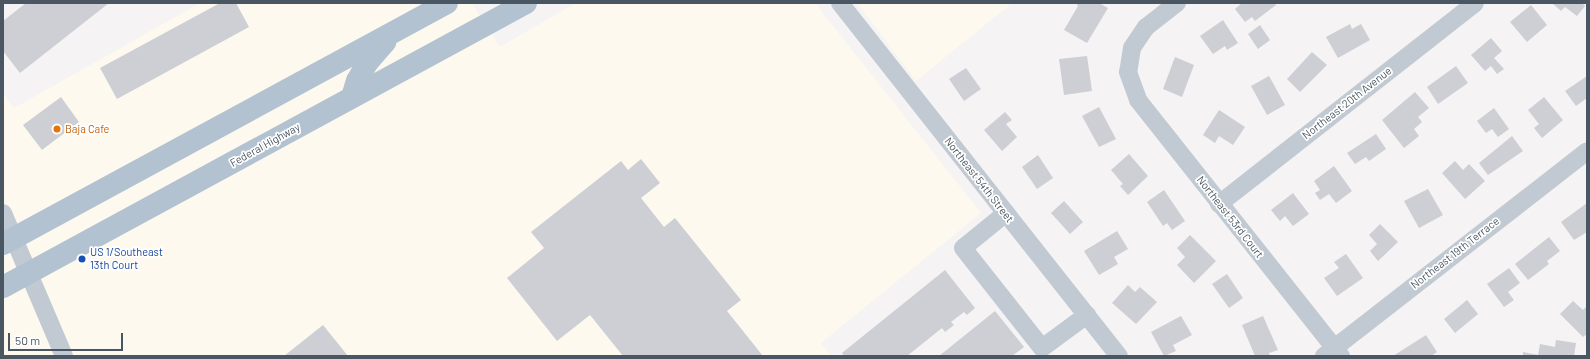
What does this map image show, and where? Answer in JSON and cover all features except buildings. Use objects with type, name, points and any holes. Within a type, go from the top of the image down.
[{"type":"main road","points":[[9,241],[447,3]]},
{"type":"main road","name":"Federal Highway","points":[[3,287],[526,3]]},
{"type":"main road","points":[[352,97],[357,81],[367,62],[394,32]]},
{"type":"street","name":"Northeast 54th Street","points":[[840,3],[1119,356]]},
{"type":"street","name":"Northeast 53rd Court","points":[[1177,3],[1146,27],[1132,48],[1128,72],[1138,100],[1333,353]]},
{"type":"street","name":"Northeast 20th Avenue","points":[[1219,204],[1475,3]]},
{"type":"street","name":"Northeast 19th Terrace","points":[[1333,353],[1587,151]]},
{"type":"street","points":[[3,212],[9,241],[30,272],[64,356]]},
{"type":"street","points":[[1006,213],[963,248],[1045,352],[1087,315]]},
{"type":"shaded area","points":[[200,3],[472,3],[500,47],[576,3],[815,3],[981,213],[821,343],[831,356],[3,356],[3,94],[14,108]]},
{"type":"shaded area","points":[[857,3],[1012,3],[916,81]]},
{"type":"place","name":"Baja Cafe","points":[[57,129]]},
{"type":"place","name":"US 1/Southeast 13th Court","points":[[82,259]]}]
